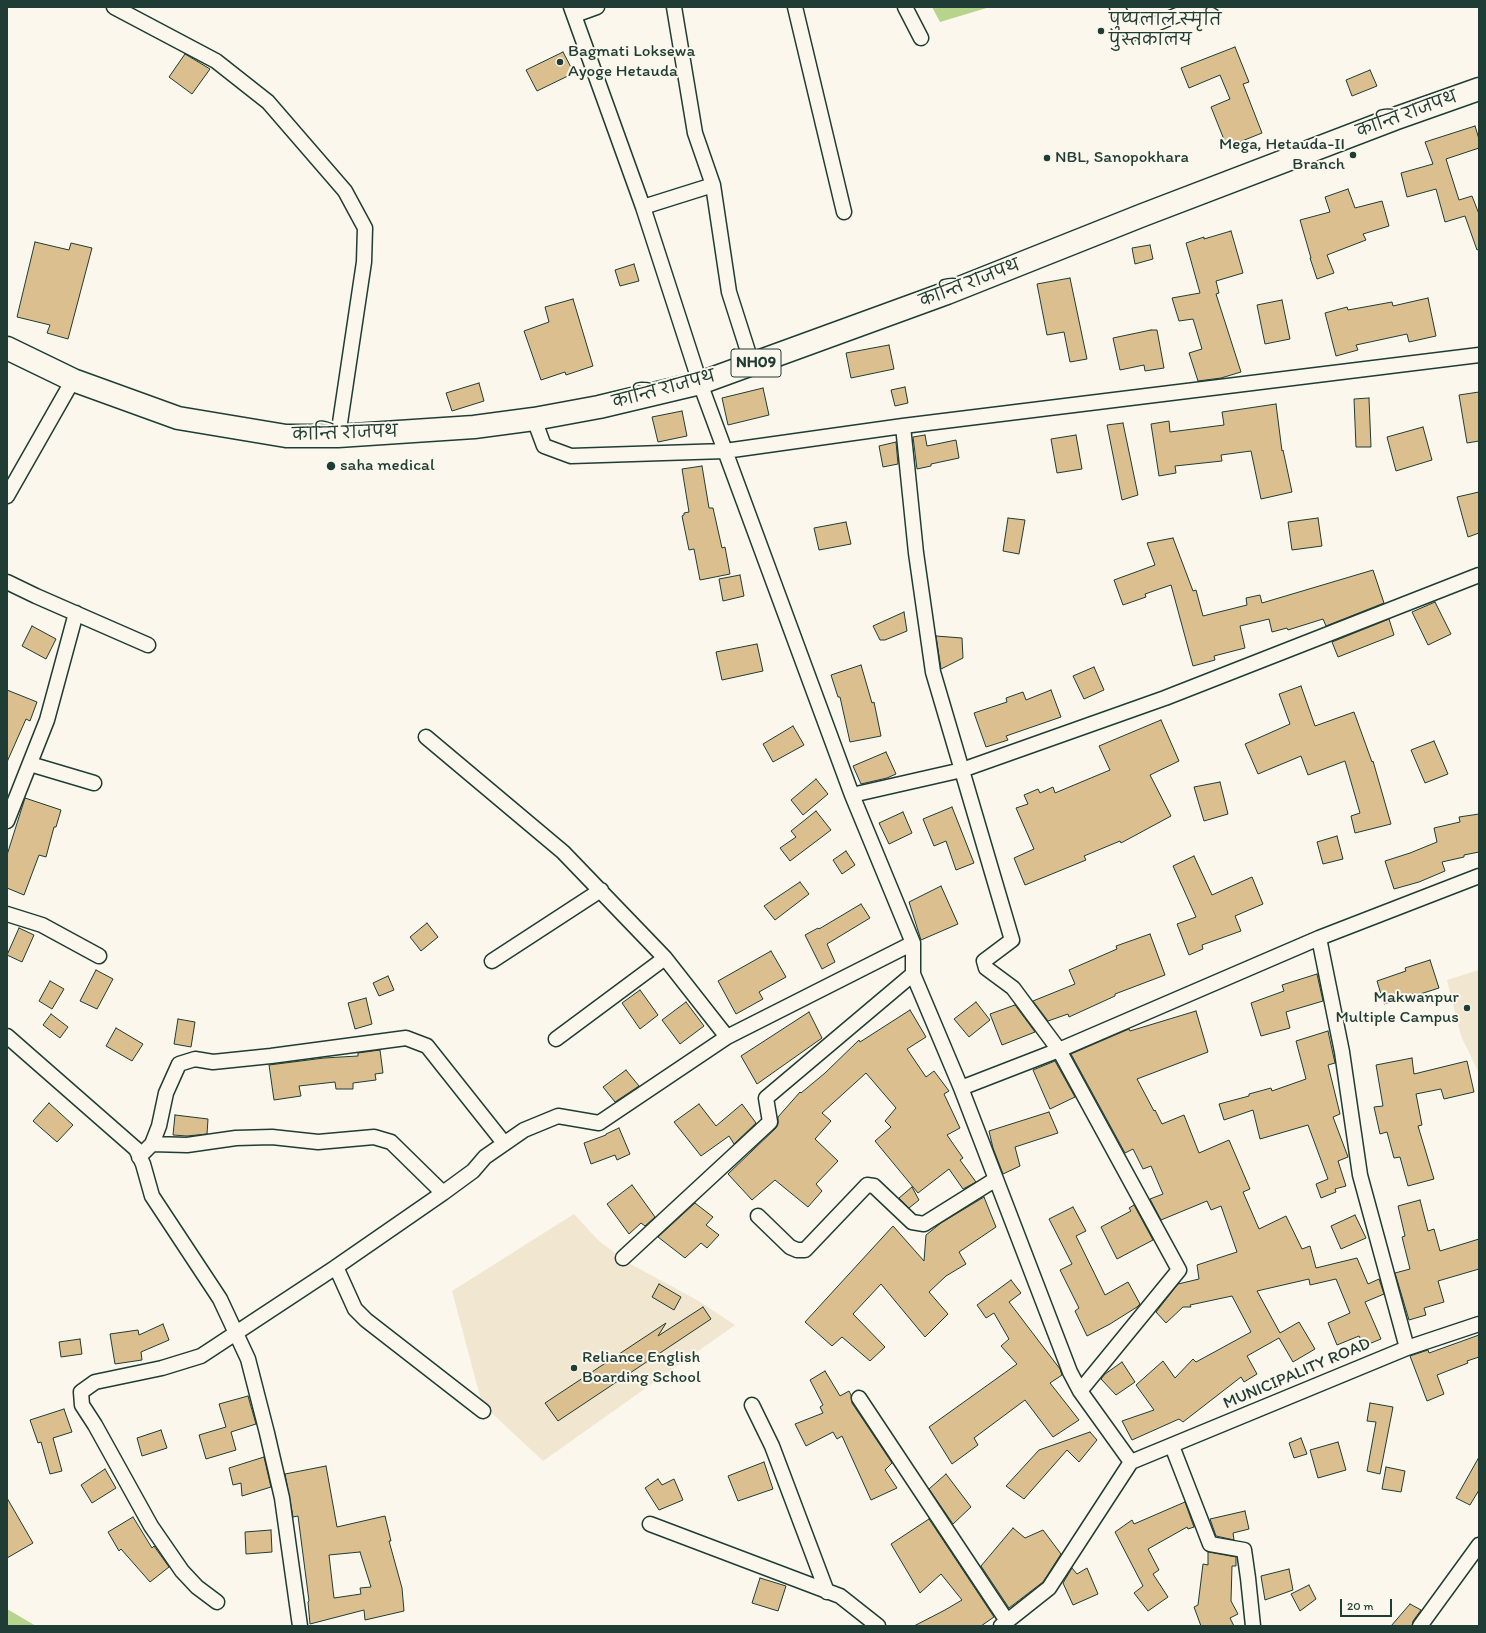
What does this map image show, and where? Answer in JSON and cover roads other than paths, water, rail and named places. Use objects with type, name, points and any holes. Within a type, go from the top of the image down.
[{"type":"main road","name":"कान्ति राजपथ","points":[[7,348],[73,380],[178,418],[286,436],[338,436],[474,427],[534,419],[599,407],[700,383],[947,293],[1143,215],[1394,119],[1479,89]]},
{"type":"street","points":[[114,7],[216,61],[268,102],[345,192],[365,228],[364,262],[338,436]]},
{"type":"street","points":[[597,7],[573,11],[643,207],[700,383],[852,795],[913,943],[913,974],[961,1088],[1070,1372],[1080,1391],[1131,1462],[1049,1588],[1004,1624],[859,1398]]},
{"type":"street","points":[[674,7],[695,134],[713,185],[729,292],[752,364]]},
{"type":"street","points":[[795,7],[844,212]]},
{"type":"street","points":[[905,7],[921,38]]},
{"type":"street","points":[[1117,7],[1131,34],[1197,7]]},
{"type":"street","points":[[643,207],[713,185]]},
{"type":"street","points":[[534,419],[544,446],[571,456],[725,451],[903,426],[1479,355]]},
{"type":"street","points":[[7,496],[73,380]]},
{"type":"street","points":[[903,426],[916,553],[932,665],[1012,940],[984,961],[986,968],[1013,988],[1059,1050],[1179,1270],[1080,1391]]},
{"type":"street","points":[[852,795],[962,770],[1172,695],[1479,574]]},
{"type":"street","points":[[7,582],[148,645]]},
{"type":"street","points":[[7,821],[47,720],[76,613]]},
{"type":"street","points":[[426,737],[563,852],[665,958],[727,1037]]},
{"type":"street","points":[[30,764],[94,783]]},
{"type":"street","points":[[961,1088],[1059,1050],[1319,938],[1479,876]]},
{"type":"street","points":[[492,962],[601,890]]},
{"type":"street","points":[[7,914],[42,925],[99,956]]},
{"type":"street","points":[[1319,938],[1342,1052],[1360,1175],[1407,1348]]},
{"type":"street","points":[[217,1602],[197,1587],[182,1571],[151,1526],[95,1425],[82,1405],[81,1392],[95,1382],[162,1368],[202,1356],[336,1267],[473,1171],[485,1157],[524,1130],[558,1116],[599,1123],[727,1037],[913,943]]},
{"type":"street","points":[[556,1039],[665,958]]},
{"type":"street","points":[[623,1258],[770,1122],[766,1098],[913,974]]},
{"type":"street","points":[[7,1036],[136,1149],[140,1157],[152,1196],[220,1299],[248,1359],[267,1433],[280,1491],[300,1626]]},
{"type":"street","points":[[140,1157],[152,1144],[159,1126],[166,1093],[179,1064],[195,1059],[213,1062],[271,1056],[406,1038],[427,1046],[504,1143]]},
{"type":"street","points":[[152,1144],[187,1145],[236,1138],[272,1137],[318,1142],[374,1137],[391,1142],[443,1192]]},
{"type":"street","points":[[758,1216],[790,1247],[797,1250],[805,1250],[867,1185],[874,1186],[912,1222],[924,1224],[996,1179]]},
{"type":"street","points":[[336,1267],[355,1309],[366,1320],[483,1411]]},
{"type":"street","name":"MUNICIPALITY ROAD","points":[[1131,1462],[1407,1348],[1479,1324]]},
{"type":"street","points":[[752,1405],[772,1446],[827,1592]]},
{"type":"street","points":[[1172,1446],[1210,1544],[1244,1550],[1253,1626]]},
{"type":"street","points":[[650,1524],[840,1596],[878,1626]]},
{"type":"street","points":[[1420,1626],[1479,1545]]},
{"type":"place","name":"पुष्पलाल स्मृति पुस्तकालय","points":[[1101,31]]},
{"type":"place","name":"Bagmati Loksewa Ayoge Hetauda","points":[[560,62]]},
{"type":"place","name":"Mega, Hetauda-II Branch","points":[[1353,155]]},
{"type":"place","name":"NBL, Sanopokhara","points":[[1047,158]]},
{"type":"place","name":"saha medical","points":[[331,466]]},
{"type":"place","name":"Makwanpur Multiple Campus","points":[[1467,1008]]},
{"type":"place","name":"Reliance English Boarding School","points":[[574,1368]]}]
